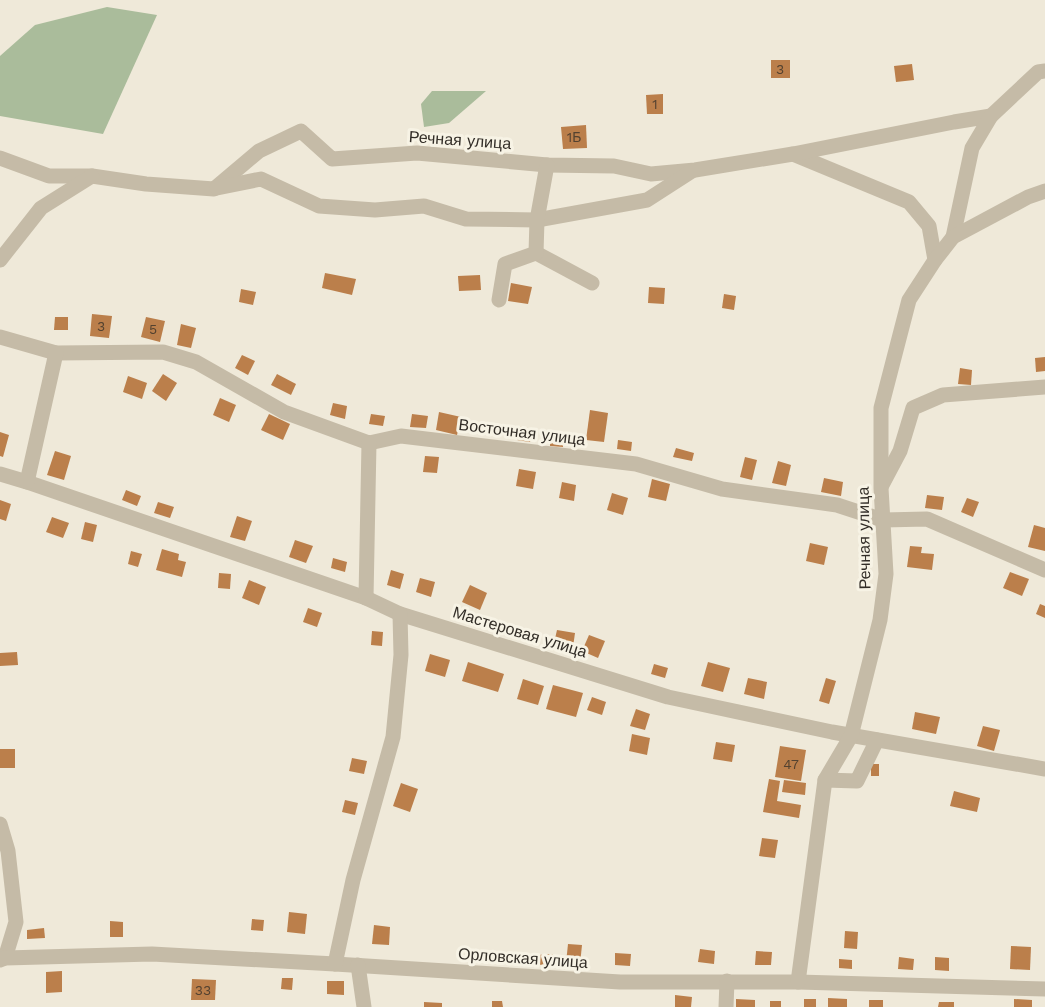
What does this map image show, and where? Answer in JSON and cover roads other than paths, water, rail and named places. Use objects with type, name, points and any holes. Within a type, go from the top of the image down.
[{"type":"street","points":[[953,237],[972,148],[991,116],[1038,72],[1045,71]]},
{"type":"street","name":"Речная улица","points":[[214,189],[259,151],[301,132],[332,159],[417,153],[547,165],[614,166],[651,174],[695,170],[793,154],[991,116]]},
{"type":"street","points":[[793,154],[909,202],[929,226],[935,260]]},
{"type":"street","name":"Речная улица","points":[[0,158],[49,176],[92,176],[146,184],[214,189],[261,179],[319,206],[375,210],[424,206],[466,219],[537,220],[647,200],[695,170]]},
{"type":"street","points":[[536,253],[537,220],[547,165]]},
{"type":"street","points":[[0,260],[41,208],[92,176]]},
{"type":"street","name":"Речная улица","points":[[798,982],[825,780],[851,736],[880,620],[886,574],[881,488],[881,408],[909,300],[953,237],[1045,191]]},
{"type":"street","points":[[499,300],[505,264],[536,253],[592,283]]},
{"type":"street","points":[[0,337],[56,353],[163,352],[195,362],[284,412],[369,442],[366,598]]},
{"type":"street","points":[[27,482],[56,353]]},
{"type":"street","points":[[881,488],[900,451],[913,408],[943,395],[1045,387]]},
{"type":"street","name":"Восточная улица","points":[[369,442],[400,436],[636,464],[722,489],[837,505],[883,520],[927,519],[1045,570]]},
{"type":"street","name":"Мастеровая улица","points":[[0,474],[366,598],[400,614],[668,696],[851,736],[1045,768]]},
{"type":"street","points":[[335,964],[353,880],[393,737],[401,655],[400,614]]},
{"type":"street","points":[[825,780],[857,781],[877,740]]},
{"type":"street","points":[[0,824],[8,851],[16,922],[3,959]]},
{"type":"street","name":"Орловская улица","points":[[3,959],[152,954],[621,982],[798,982],[1045,989]]},
{"type":"street","points":[[358,966],[364,1007]]},
{"type":"street","points":[[726,1007],[727,981]]}]
